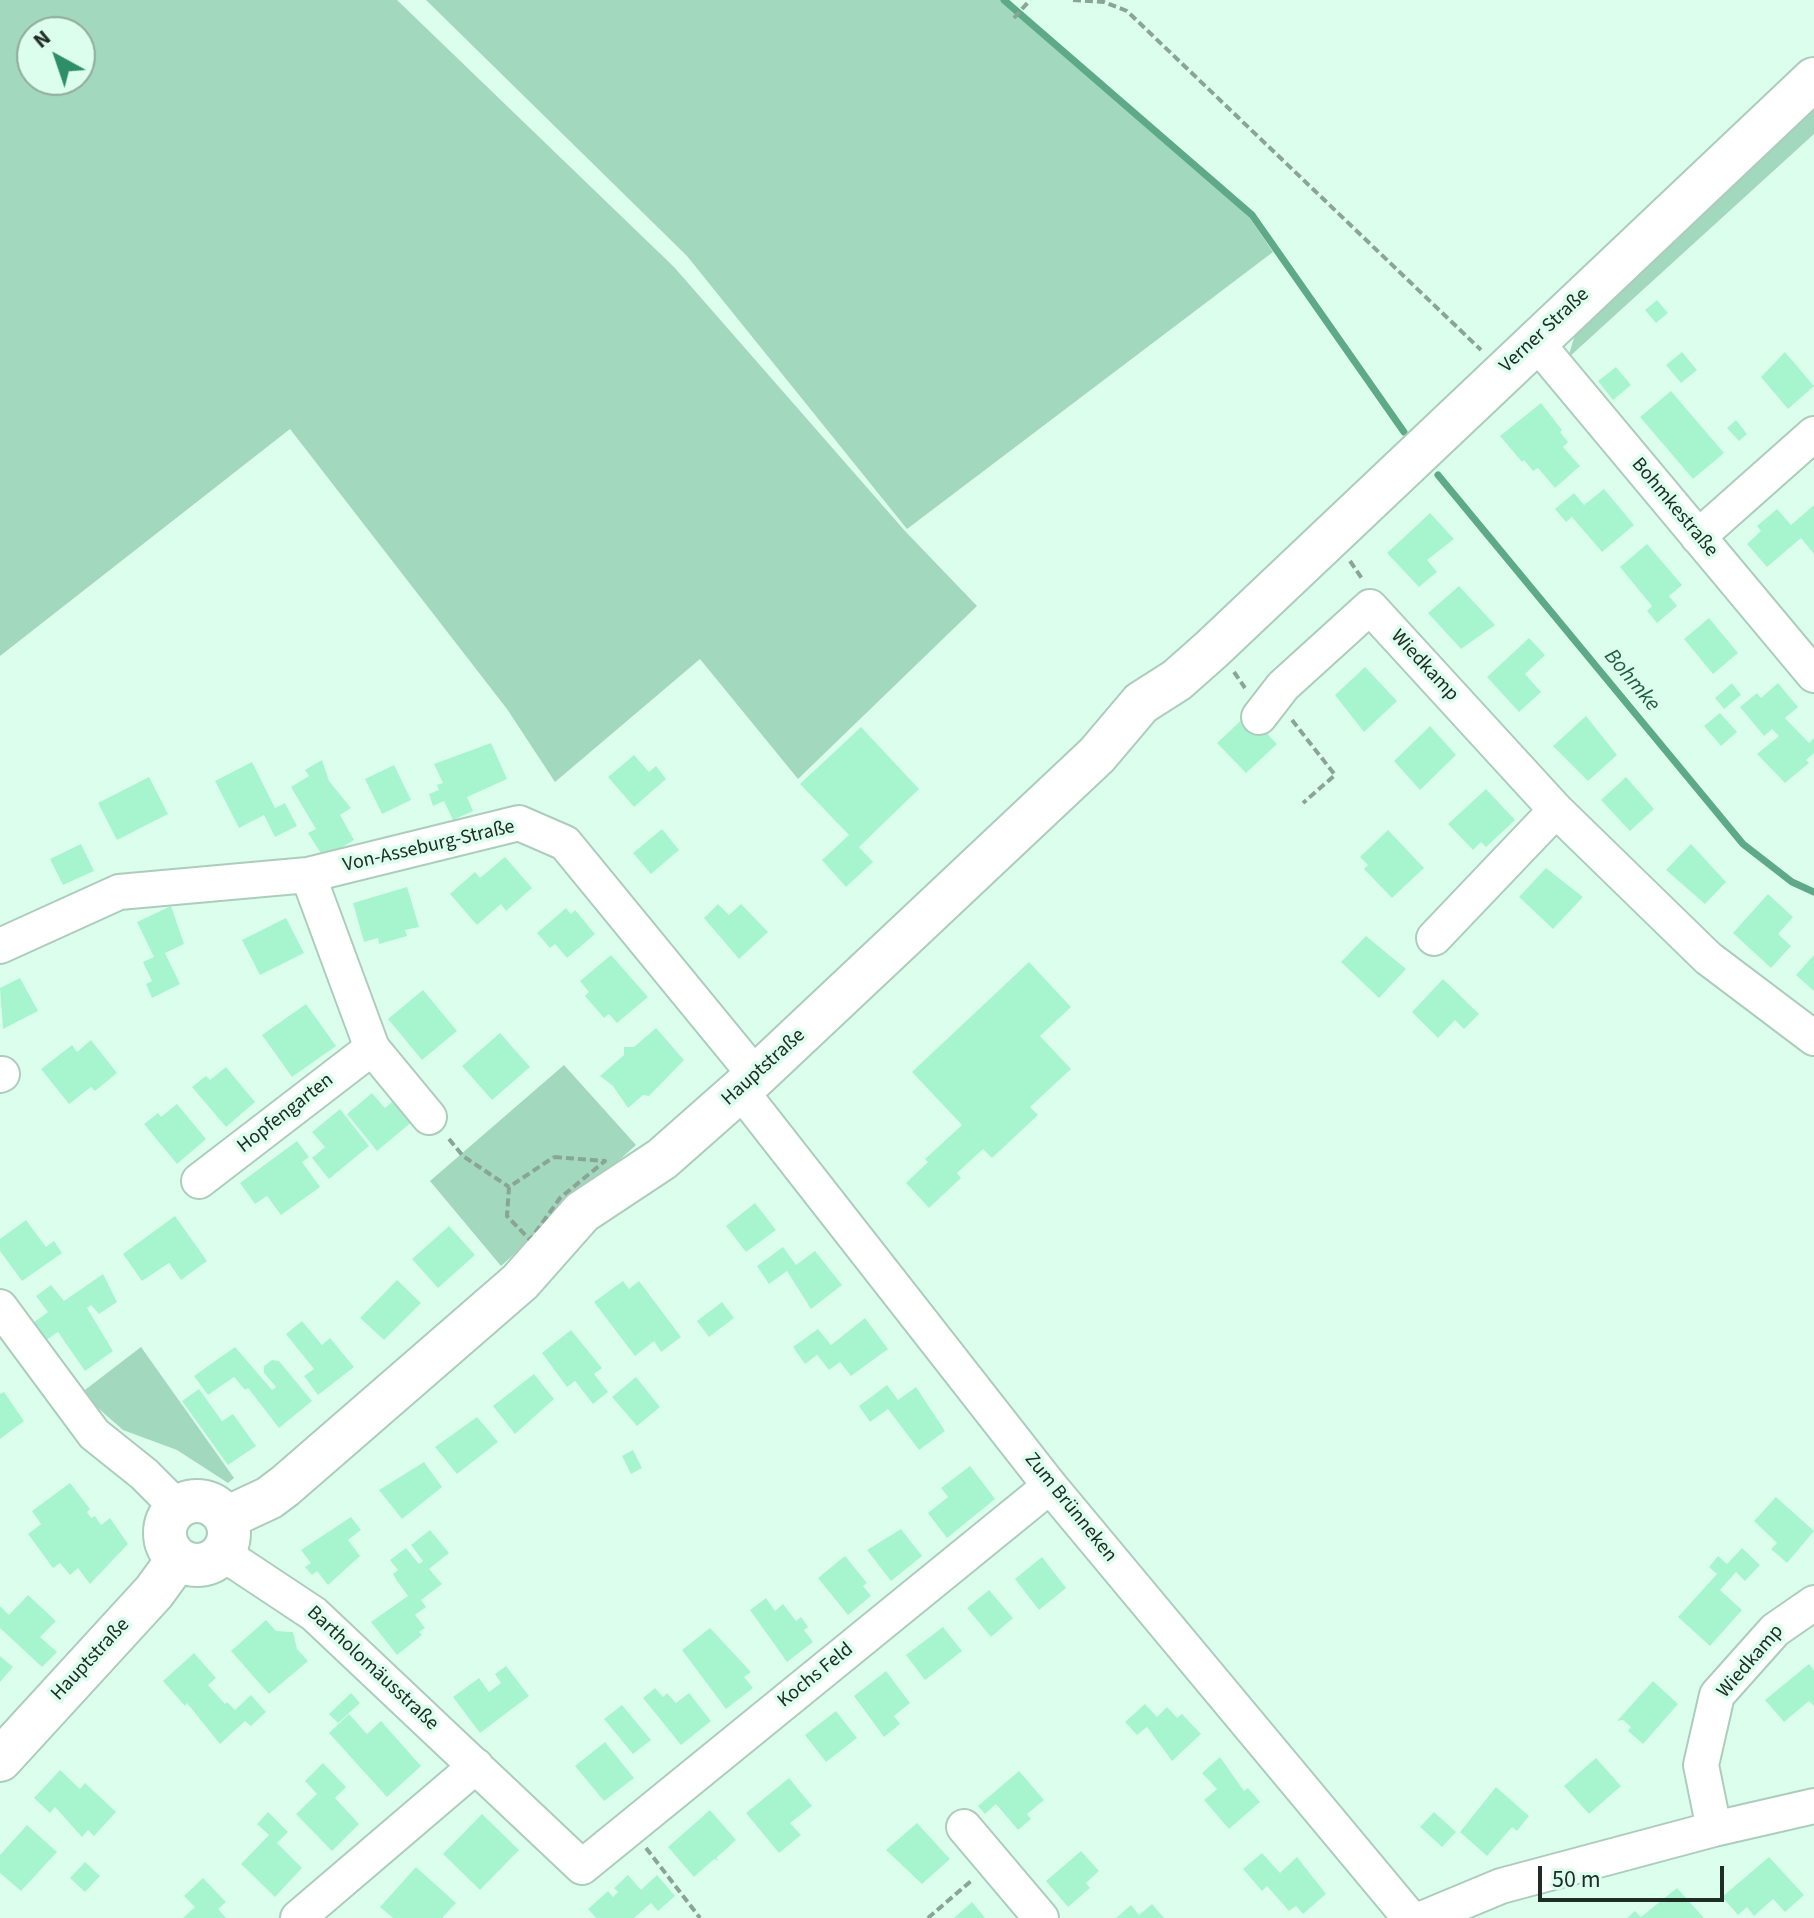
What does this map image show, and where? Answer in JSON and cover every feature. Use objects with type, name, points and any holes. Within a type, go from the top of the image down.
[{"type":"main road","name":"Verner Straße","points":[[1276,585],[1814,79]]},
{"type":"main road","name":"Hauptstraße","points":[[224,1536],[520,1282],[582,1212],[662,1159],[748,1083],[1097,755],[1141,703],[1177,680],[1276,585]]},
{"type":"main road","points":[[204,1502],[224,1536],[201,1565],[178,1559],[167,1543],[165,1533],[171,1514],[178,1508],[204,1502]]},
{"type":"main road","name":"Hauptstraße","points":[[0,1760],[154,1592],[178,1559]]},
{"type":"street","name":"Bohmkestraße","points":[[1535,341],[1814,675]]},
{"type":"street","points":[[1698,537],[1814,434]]},
{"type":"street","name":"Wiedkamp","points":[[1273,701],[1370,607],[1556,810],[1708,958],[1814,1038]]},
{"type":"street","points":[[1434,938],[1556,810]]},
{"type":"street","name":"Von-Asseburg-Straße","points":[[0,946],[119,892],[308,875],[519,823],[565,843],[748,1083]]},
{"type":"street","points":[[308,875],[372,1048],[429,1117]]},
{"type":"street","name":"Hopfengarten","points":[[199,1181],[372,1048]]},
{"type":"street","name":"Zum Brünneken","points":[[748,1083],[1050,1486],[1410,1918]]},
{"type":"street","points":[[0,1307],[87,1426],[178,1508]]},
{"type":"street","name":"Kochs Feld","points":[[582,1867],[1050,1486]]},
{"type":"street","name":"Bartholomäusstraße","points":[[224,1536],[314,1614],[582,1867]]},
{"type":"street","name":"Wiedkamp","points":[[1714,1829],[1701,1765],[1717,1695],[1775,1630],[1814,1603]]},
{"type":"street","points":[[298,1918],[476,1766]]},
{"type":"street","points":[[1424,1918],[1501,1886],[1714,1829],[1814,1806]]},
{"type":"street","points":[[964,1827],[1041,1918]]},
{"type":"path","points":[[1014,18],[1030,0]]},
{"type":"path","points":[[1073,0],[1104,2],[1127,11],[1503,371]]},
{"type":"path","points":[[1273,701],[1335,775],[1303,803]]},
{"type":"path","points":[[429,1117],[463,1156],[509,1187]]},
{"type":"path","points":[[509,1187],[554,1157],[605,1161]]},
{"type":"path","points":[[509,1187],[507,1216],[530,1240]]},
{"type":"path","points":[[631,1827],[700,1918]]},
{"type":"path","points":[[928,1918],[993,1862]]},
{"type":"green space","points":[[0,0],[397,0],[674,267],[905,531],[977,606],[798,779],[700,659],[555,782],[507,709],[290,429],[0,656]]},
{"type":"green space","points":[[426,0],[1003,0],[1249,217],[1273,252],[907,529],[687,256]]},
{"type":"green space","points":[[1814,107],[1814,134],[1568,358],[1576,331]]},
{"type":"green space","points":[[564,1065],[636,1145],[501,1266],[430,1181]]},
{"type":"green space","points":[[141,1347],[234,1478],[228,1483],[177,1450],[123,1430],[81,1393]]},
{"type":"building","points":[[1657,300],[1668,313],[1656,323],[1645,310]]},
{"type":"building","points":[[1682,352],[1697,370],[1681,383],[1666,365]]},
{"type":"building","points":[[1785,352],[1814,386],[1788,409],[1761,377]]},
{"type":"building","points":[[1616,367],[1631,385],[1613,400],[1598,381]]},
{"type":"building","points":[[1671,391],[1724,453],[1693,479],[1640,417]]},
{"type":"building","points":[[1541,403],[1568,442],[1563,447],[1580,466],[1555,488],[1538,468],[1533,471],[1524,460],[1522,462],[1500,436]]},
{"type":"building","points":[[1736,420],[1747,434],[1739,441],[1727,428]]},
{"type":"building","points":[[1604,489],[1634,525],[1602,552],[1572,517],[1566,522],[1555,509],[1574,493],[1584,505]]},
{"type":"building","points":[[1814,505],[1814,554],[1801,538],[1767,567],[1747,544],[1761,531],[1757,526],[1777,509],[1791,525]]},
{"type":"building","points":[[1430,513],[1454,539],[1427,560],[1437,572],[1419,587],[1387,553]]},
{"type":"building","points":[[1647,544],[1682,585],[1669,596],[1677,606],[1657,623],[1647,611],[1652,606],[1620,567]]},
{"type":"building","points":[[1459,586],[1495,625],[1461,649],[1428,613]]},
{"type":"building","points":[[1709,618],[1738,653],[1713,674],[1684,639]]},
{"type":"building","points":[[1529,638],[1545,655],[1525,674],[1541,692],[1519,712],[1487,677]]},
{"type":"building","points":[[1365,667],[1397,701],[1364,732],[1335,695]]},
{"type":"building","points":[[1732,683],[1741,695],[1724,709],[1715,698]]},
{"type":"building","points":[[1778,683],[1798,707],[1785,718],[1809,743],[1814,738],[1814,753],[1806,760],[1809,763],[1785,783],[1757,754],[1779,736],[1772,729],[1764,736],[1740,707],[1757,693],[1761,698]]},
{"type":"building","points":[[1720,713],[1737,732],[1721,746],[1704,726]]},
{"type":"building","points":[[1248,714],[1277,744],[1246,773],[1217,743]]},
{"type":"building","points":[[1586,716],[1617,755],[1588,781],[1553,746]]},
{"type":"building","points":[[1430,726],[1456,755],[1420,790],[1394,761]]},
{"type":"building","points":[[861,727],[919,789],[859,847],[873,862],[846,887],[822,860],[849,835],[800,784]]},
{"type":"building","points":[[491,743],[507,779],[467,797],[473,811],[453,820],[444,801],[433,806],[429,794],[439,790],[437,785],[443,783],[434,764]]},
{"type":"building","points":[[634,755],[649,772],[656,766],[666,779],[634,807],[608,777]]},
{"type":"building","points":[[322,760],[329,781],[351,808],[340,815],[354,840],[324,858],[308,833],[316,829],[291,787],[309,776],[305,770]]},
{"type":"building","points":[[252,762],[275,808],[285,803],[297,826],[275,837],[264,815],[239,828],[215,781]]},
{"type":"building","points":[[394,765],[411,800],[382,814],[365,779]]},
{"type":"building","points":[[149,777],[168,814],[117,840],[98,803]]},
{"type":"building","points":[[1626,777],[1654,809],[1630,831],[1601,800]]},
{"type":"building","points":[[1486,789],[1515,820],[1486,847],[1481,842],[1473,850],[1448,824]]},
{"type":"building","points":[[662,829],[679,850],[651,874],[633,853]]},
{"type":"building","points":[[1388,830],[1424,868],[1392,898],[1364,869],[1368,865],[1360,857]]},
{"type":"building","points":[[81,844],[94,871],[63,885],[50,859]]},
{"type":"building","points":[[1691,844],[1726,882],[1705,904],[1666,870]]},
{"type":"building","points":[[505,857],[532,888],[506,911],[501,904],[477,925],[450,894],[475,872],[480,878]]},
{"type":"building","points":[[1546,868],[1583,897],[1553,929],[1519,897]]},
{"type":"building","points":[[407,887],[419,927],[405,930],[407,936],[379,944],[378,938],[364,942],[353,903]]},
{"type":"building","points":[[1768,894],[1793,917],[1778,934],[1791,946],[1771,968],[1733,933]]},
{"type":"building","points":[[718,904],[729,915],[741,904],[768,932],[739,959],[704,918]]},
{"type":"building","points":[[171,906],[184,944],[165,953],[180,984],[152,998],[146,984],[152,981],[143,962],[154,957],[137,922]]},
{"type":"building","points":[[566,908],[571,914],[575,910],[595,934],[567,958],[555,944],[550,948],[537,933]]},
{"type":"building","points":[[286,918],[304,953],[260,975],[242,940]]},
{"type":"building","points":[[1366,936],[1406,969],[1379,998],[1341,962]]},
{"type":"building","points":[[611,955],[648,997],[617,1023],[609,1014],[604,1018],[585,996],[589,992],[580,981]]},
{"type":"building","points":[[1814,955],[1814,991],[1796,975]]},
{"type":"building","points":[[1029,962],[1071,1007],[1040,1036],[1071,1069],[1030,1107],[1038,1115],[992,1158],[983,1149],[957,1173],[961,1178],[929,1208],[906,1183],[928,1162],[925,1159],[962,1125],[912,1072]]},
{"type":"building","points":[[20,978],[38,1011],[3,1029],[0,988]]},
{"type":"building","points":[[1443,979],[1479,1014],[1464,1029],[1455,1020],[1438,1038],[1412,1012]]},
{"type":"building","points":[[423,990],[457,1031],[422,1060],[388,1019]]},
{"type":"building","points":[[306,1004],[336,1046],[292,1077],[262,1035]]},
{"type":"building","points":[[656,1028],[684,1060],[649,1096],[643,1095],[628,1108],[613,1086],[600,1076],[624,1055],[624,1047],[634,1047]]},
{"type":"building","points":[[500,1033],[530,1067],[492,1100],[462,1066]]},
{"type":"building","points":[[91,1040],[117,1073],[95,1091],[91,1087],[69,1104],[41,1069],[72,1045],[77,1052]]},
{"type":"building","points":[[226,1067],[255,1102],[226,1127],[192,1087],[206,1076],[210,1080]]},
{"type":"building","points":[[372,1093],[385,1108],[395,1099],[413,1121],[377,1151],[347,1114]]},
{"type":"building","points":[[177,1104],[206,1139],[177,1164],[144,1124],[158,1113],[161,1117]]},
{"type":"building","points":[[340,1109],[369,1146],[329,1179],[312,1158],[325,1147],[312,1132]]},
{"type":"building","points":[[297,1141],[309,1157],[302,1162],[320,1187],[281,1215],[267,1196],[255,1204],[240,1183]]},
{"type":"building","points":[[755,1203],[776,1230],[746,1252],[726,1226]]},
{"type":"building","points":[[175,1216],[207,1261],[181,1280],[169,1263],[142,1281],[123,1254]]},
{"type":"building","points":[[26,1220],[46,1247],[54,1241],[62,1253],[22,1281],[0,1251],[0,1239]]},
{"type":"building","points":[[449,1226],[475,1255],[438,1288],[412,1259]]},
{"type":"building","points":[[783,1247],[796,1265],[815,1251],[842,1285],[811,1309],[787,1271],[769,1284],[757,1266]]},
{"type":"building","points":[[103,1274],[117,1302],[99,1314],[91,1305],[87,1308],[113,1351],[85,1371],[58,1332],[45,1341],[33,1323],[48,1312],[36,1296],[51,1285],[64,1301]]},
{"type":"building","points":[[397,1280],[421,1303],[384,1340],[360,1318]]},
{"type":"building","points":[[623,1281],[629,1289],[639,1281],[681,1337],[661,1352],[654,1341],[635,1356],[594,1302]]},
{"type":"building","points":[[722,1302],[734,1318],[709,1337],[697,1321]]},
{"type":"building","points":[[865,1318],[888,1349],[851,1376],[840,1362],[829,1370],[817,1355],[805,1364],[793,1347],[818,1329],[831,1345]]},
{"type":"building","points":[[302,1321],[322,1345],[330,1338],[354,1367],[318,1395],[304,1376],[314,1369],[286,1334]]},
{"type":"building","points":[[571,1330],[602,1368],[594,1374],[608,1392],[593,1404],[575,1381],[567,1387],[542,1353]]},
{"type":"building","points":[[235,1347],[272,1390],[276,1387],[264,1373],[264,1366],[272,1360],[279,1361],[312,1401],[279,1428],[248,1388],[245,1390],[234,1377],[208,1395],[194,1376]]},
{"type":"building","points":[[534,1374],[554,1399],[515,1434],[493,1406]]},
{"type":"building","points":[[636,1377],[660,1407],[637,1426],[612,1397]]},
{"type":"building","points":[[887,1385],[898,1400],[916,1387],[945,1431],[919,1450],[888,1409],[870,1422],[859,1406]]},
{"type":"building","points":[[199,1389],[222,1421],[233,1414],[256,1446],[228,1465],[182,1401]]},
{"type":"building","points":[[4,1392],[24,1421],[0,1439],[0,1394]]},
{"type":"building","points":[[477,1417],[498,1442],[457,1474],[435,1447]]},
{"type":"building","points":[[633,1450],[642,1468],[631,1474],[622,1456]]},
{"type":"building","points":[[424,1462],[442,1487],[402,1519],[379,1490]]},
{"type":"building","points":[[970,1466],[995,1499],[947,1538],[928,1513],[948,1497],[941,1488]]},
{"type":"building","points":[[70,1483],[90,1509],[87,1512],[91,1518],[95,1516],[101,1525],[110,1518],[128,1544],[90,1584],[78,1568],[70,1575],[60,1563],[53,1568],[28,1534],[41,1524],[32,1511]]},
{"type":"building","points":[[1776,1497],[1814,1531],[1787,1563],[1771,1549],[1777,1543],[1754,1521]]},
{"type":"building","points":[[351,1517],[361,1530],[348,1540],[360,1556],[328,1585],[317,1571],[312,1575],[305,1567],[311,1563],[301,1550]]},
{"type":"building","points":[[901,1529],[922,1556],[891,1581],[867,1550]]},
{"type":"building","points":[[430,1530],[449,1553],[429,1569],[442,1584],[421,1600],[426,1607],[415,1615],[425,1628],[419,1632],[422,1635],[397,1655],[371,1622],[408,1596],[393,1574],[398,1570],[390,1560],[406,1548],[419,1564],[423,1561],[411,1545]]},
{"type":"building","points":[[1742,1548],[1760,1565],[1745,1581],[1736,1572],[1720,1590],[1742,1610],[1710,1646],[1678,1617],[1717,1574],[1709,1567],[1718,1556],[1727,1564]]},
{"type":"building","points":[[845,1556],[867,1583],[863,1586],[871,1596],[848,1615],[818,1578]]},
{"type":"building","points":[[1042,1557],[1066,1588],[1039,1610],[1015,1579]]},
{"type":"building","points":[[989,1590],[1013,1618],[991,1637],[967,1608]]},
{"type":"building","points":[[28,1595],[56,1621],[40,1637],[57,1652],[42,1667],[0,1628],[0,1606],[9,1615]]},
{"type":"building","points":[[766,1598],[775,1611],[783,1604],[796,1621],[801,1617],[808,1627],[804,1630],[813,1642],[787,1662],[750,1610]]},
{"type":"building","points":[[266,1620],[276,1631],[293,1632],[297,1649],[308,1661],[269,1694],[231,1651]]},
{"type":"building","points":[[943,1627],[962,1651],[925,1680],[906,1655]]},
{"type":"building","points":[[710,1628],[751,1672],[744,1677],[753,1688],[726,1709],[682,1650]]},
{"type":"building","points":[[194,1653],[216,1678],[208,1685],[225,1704],[227,1702],[235,1710],[251,1695],[266,1712],[251,1726],[245,1721],[220,1744],[187,1703],[185,1706],[163,1681]]},
{"type":"building","points":[[0,1656],[13,1667],[0,1682]]},
{"type":"building","points":[[1809,1664],[1814,1670],[1814,1706],[1809,1701],[1784,1722],[1765,1700]]},
{"type":"building","points":[[506,1666],[529,1696],[480,1733],[453,1697],[479,1678],[489,1692],[501,1683],[495,1674]]},
{"type":"building","points":[[886,1671],[910,1703],[894,1716],[900,1724],[884,1737],[854,1696]]},
{"type":"building","points":[[1653,1681],[1678,1704],[1643,1744],[1628,1731],[1631,1727],[1623,1720],[1617,1721]]},
{"type":"building","points":[[655,1688],[663,1697],[667,1693],[676,1703],[689,1693],[711,1721],[681,1745],[643,1698]]},
{"type":"building","points":[[351,1693],[360,1703],[338,1723],[329,1714]]},
{"type":"building","points":[[1145,1704],[1157,1717],[1167,1707],[1177,1718],[1182,1714],[1201,1734],[1172,1761],[1147,1727],[1137,1735],[1125,1722]]},
{"type":"building","points":[[622,1705],[651,1740],[633,1754],[604,1719]]},
{"type":"building","points":[[836,1711],[857,1738],[826,1762],[805,1735]]},
{"type":"building","points":[[349,1714],[367,1734],[381,1721],[421,1766],[387,1797],[329,1733]]},
{"type":"building","points":[[605,1742],[634,1778],[604,1801],[575,1766]]},
{"type":"building","points":[[1220,1757],[1244,1791],[1248,1788],[1260,1802],[1229,1829],[1204,1800],[1217,1789],[1202,1773]]},
{"type":"building","points":[[1596,1758],[1621,1786],[1589,1814],[1564,1786]]},
{"type":"building","points":[[323,1763],[346,1787],[335,1798],[359,1824],[332,1851],[296,1814],[317,1794],[305,1781]]},
{"type":"building","points":[[60,1770],[80,1789],[85,1783],[116,1812],[94,1836],[88,1830],[82,1837],[55,1807],[50,1813],[34,1798]]},
{"type":"building","points":[[1019,1771],[1044,1800],[1027,1814],[1031,1819],[1018,1830],[996,1804],[985,1814],[978,1806]]},
{"type":"building","points":[[789,1778],[812,1806],[790,1823],[801,1835],[779,1853],[746,1813]]},
{"type":"building","points":[[1496,1787],[1529,1816],[1517,1831],[1512,1827],[1487,1856],[1460,1832]]},
{"type":"building","points":[[710,1810],[736,1840],[716,1858],[719,1861],[714,1859],[694,1877],[668,1847]]},
{"type":"building","points":[[268,1812],[288,1832],[277,1843],[302,1868],[275,1897],[241,1864],[269,1835],[257,1824]]},
{"type":"building","points":[[1434,1812],[1456,1832],[1442,1847],[1420,1827]]},
{"type":"building","points":[[482,1814],[519,1850],[480,1890],[443,1854]]},
{"type":"building","points":[[917,1823],[950,1859],[922,1884],[886,1850]]},
{"type":"building","points":[[27,1825],[57,1852],[21,1891],[0,1873],[0,1855]]},
{"type":"building","points":[[1081,1851],[1099,1871],[1086,1883],[1090,1888],[1068,1907],[1046,1881]]},
{"type":"building","points":[[1262,1853],[1280,1873],[1297,1857],[1326,1894],[1303,1914],[1296,1906],[1289,1911],[1267,1886],[1262,1891],[1243,1869]]},
{"type":"building","points":[[1769,1857],[1804,1895],[1785,1912],[1773,1899],[1754,1916],[1747,1907],[1738,1915],[1722,1897]]},
{"type":"building","points":[[85,1862],[100,1876],[85,1892],[70,1878]]},
{"type":"building","points":[[416,1867],[456,1903],[442,1918],[393,1918],[380,1907]]},
{"type":"building","points":[[628,1875],[641,1890],[657,1875],[675,1896],[658,1911],[651,1903],[634,1918],[596,1918],[588,1909],[608,1891],[613,1897],[618,1892],[614,1888]]},
{"type":"building","points":[[203,1878],[226,1902],[218,1909],[226,1918],[183,1918],[195,1907],[184,1896]]},
{"type":"building","points":[[1677,1888],[1704,1918],[1627,1918],[1635,1911],[1641,1917]]},
{"type":"building","points":[[972,1902],[985,1918],[954,1918]]},
{"type":"building","points":[[1152,1904],[1164,1918],[1116,1918],[1131,1905],[1139,1915]]},
{"type":"waterway","points":[[1004,0],[1252,215],[1404,432]]},
{"type":"waterway","name":"Bohmke","points":[[1438,475],[1743,844],[1792,882],[1814,892]]}]
